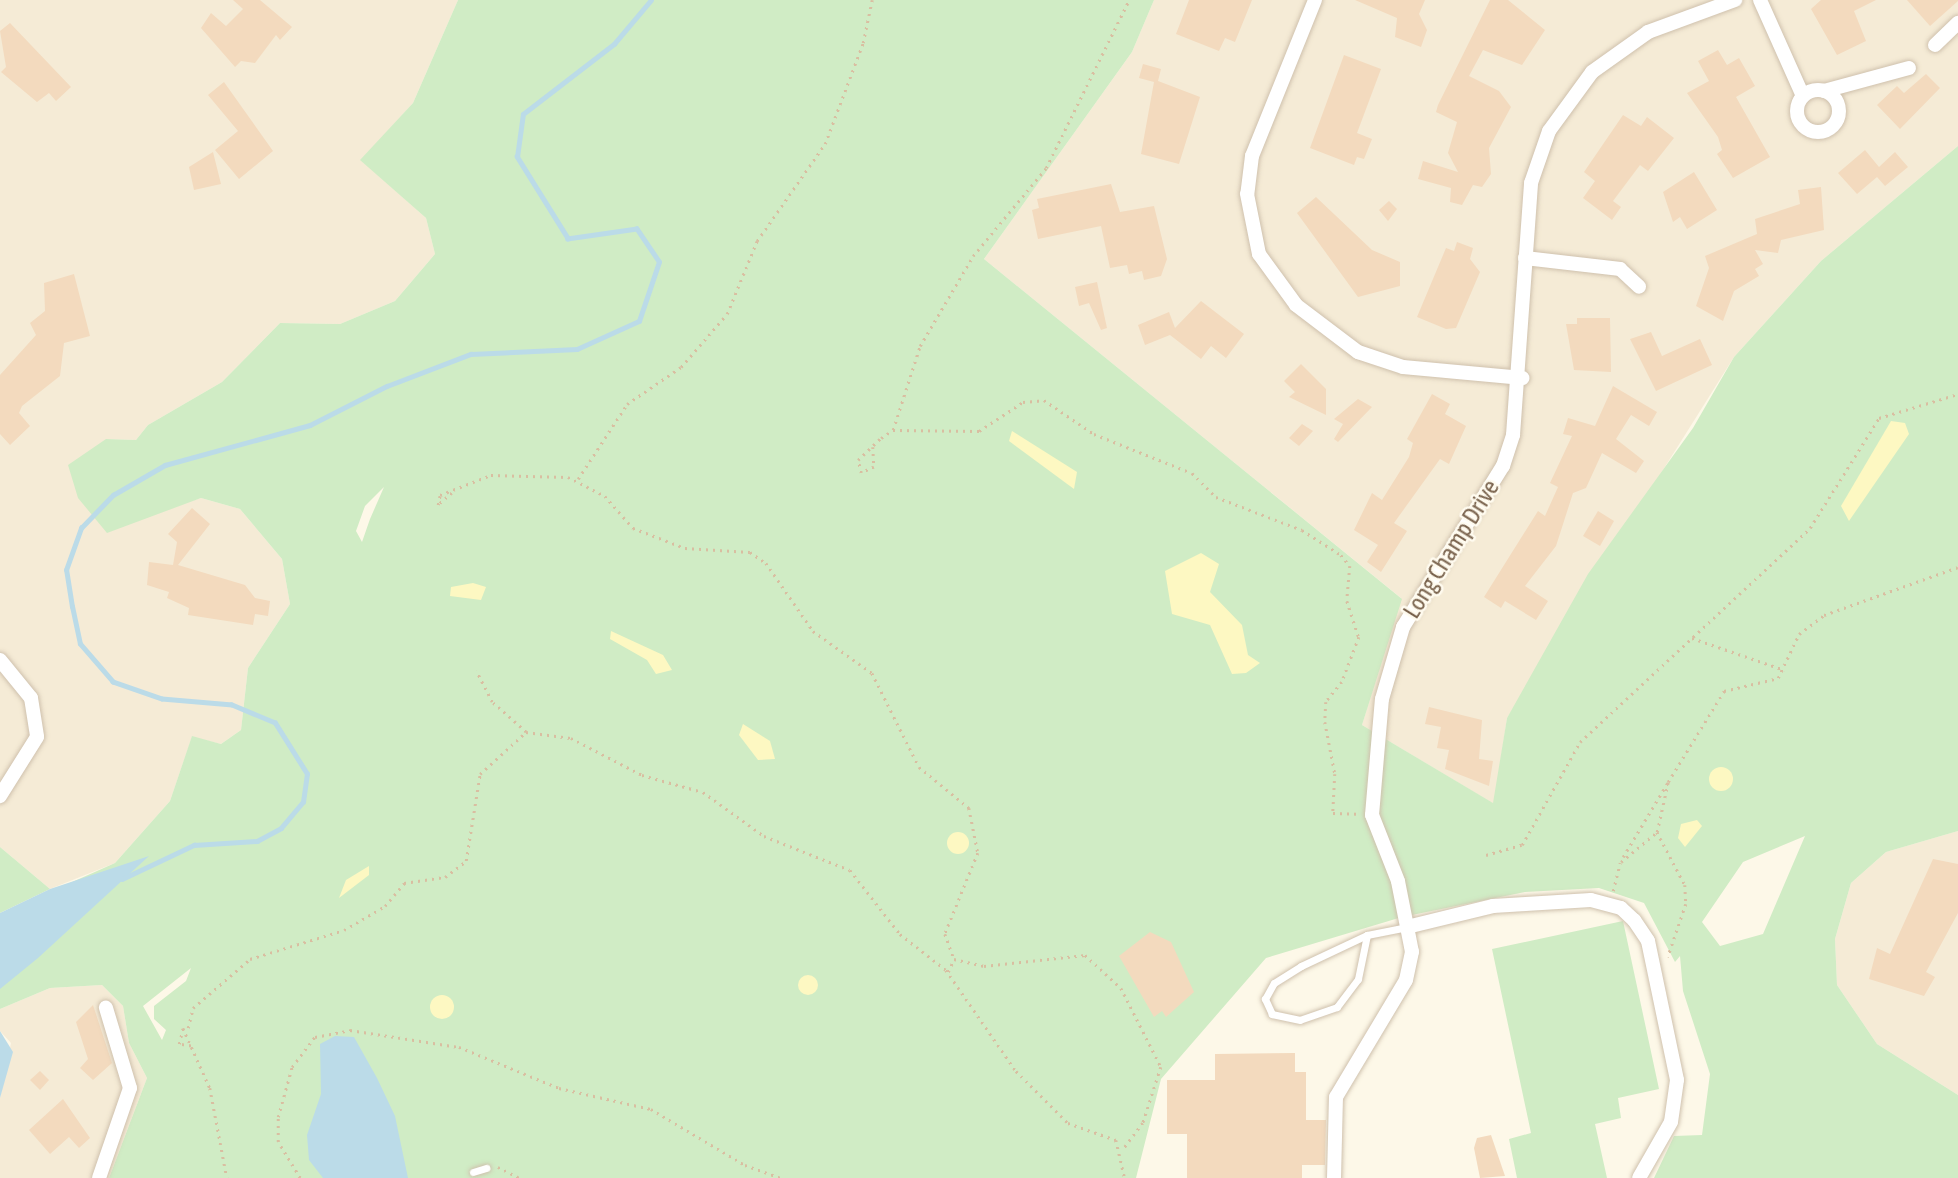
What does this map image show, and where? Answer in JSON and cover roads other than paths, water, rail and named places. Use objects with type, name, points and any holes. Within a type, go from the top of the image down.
[{"type":"street","points":[[1315,0],[1252,156],[1247,194],[1259,254],[1296,304],[1358,352],[1403,367],[1522,378]]},
{"type":"street","name":"Long Champ Drive","points":[[1334,1178],[1336,1097],[1406,980],[1411,926],[1371,815],[1382,699],[1403,627],[1503,466],[1522,378],[1525,258],[1531,183],[1549,131],[1591,72],[1648,32],[1734,0]]},
{"type":"street","points":[[1760,0],[1803,96],[1799,122],[1824,132],[1839,111],[1824,91]]},
{"type":"street","points":[[1935,46],[1958,23]]},
{"type":"street","points":[[1803,96],[1909,68]]},
{"type":"street","points":[[1525,258],[1620,269],[1639,287]]},
{"type":"street","points":[[0,660],[31,698],[37,737],[0,796]]},
{"type":"street","points":[[1411,926],[1493,906],[1591,900],[1628,914],[1648,941],[1677,1080],[1671,1122],[1639,1178]]},
{"type":"street","points":[[99,1178],[130,1088],[106,1008]]},
{"type":"lane","points":[[1367,935],[1357,979],[1338,1007],[1300,1020],[1272,1014],[1265,999],[1274,984],[1367,935],[1411,926]]},
{"type":"lane","points":[[473,1172],[486,1168]]},
{"type":"water","points":[[149,856],[38,958],[0,989],[0,913],[50,889]]},
{"type":"water","points":[[0,1031],[13,1052],[0,1098]]},
{"type":"water","points":[[335,1036],[354,1037],[377,1078],[395,1116],[408,1178],[323,1178],[309,1160],[307,1135],[321,1094],[320,1044]]},
{"type":"waterway","points":[[122,879],[194,845],[257,841],[281,828],[303,802],[307,774],[275,723],[232,705],[162,699],[113,682],[80,644],[72,607],[66,570],[81,528],[113,495],[165,465],[310,425],[387,386],[471,354],[577,349],[639,321],[659,262],[637,229],[568,239],[517,157],[523,114],[614,44],[651,0]]}]
